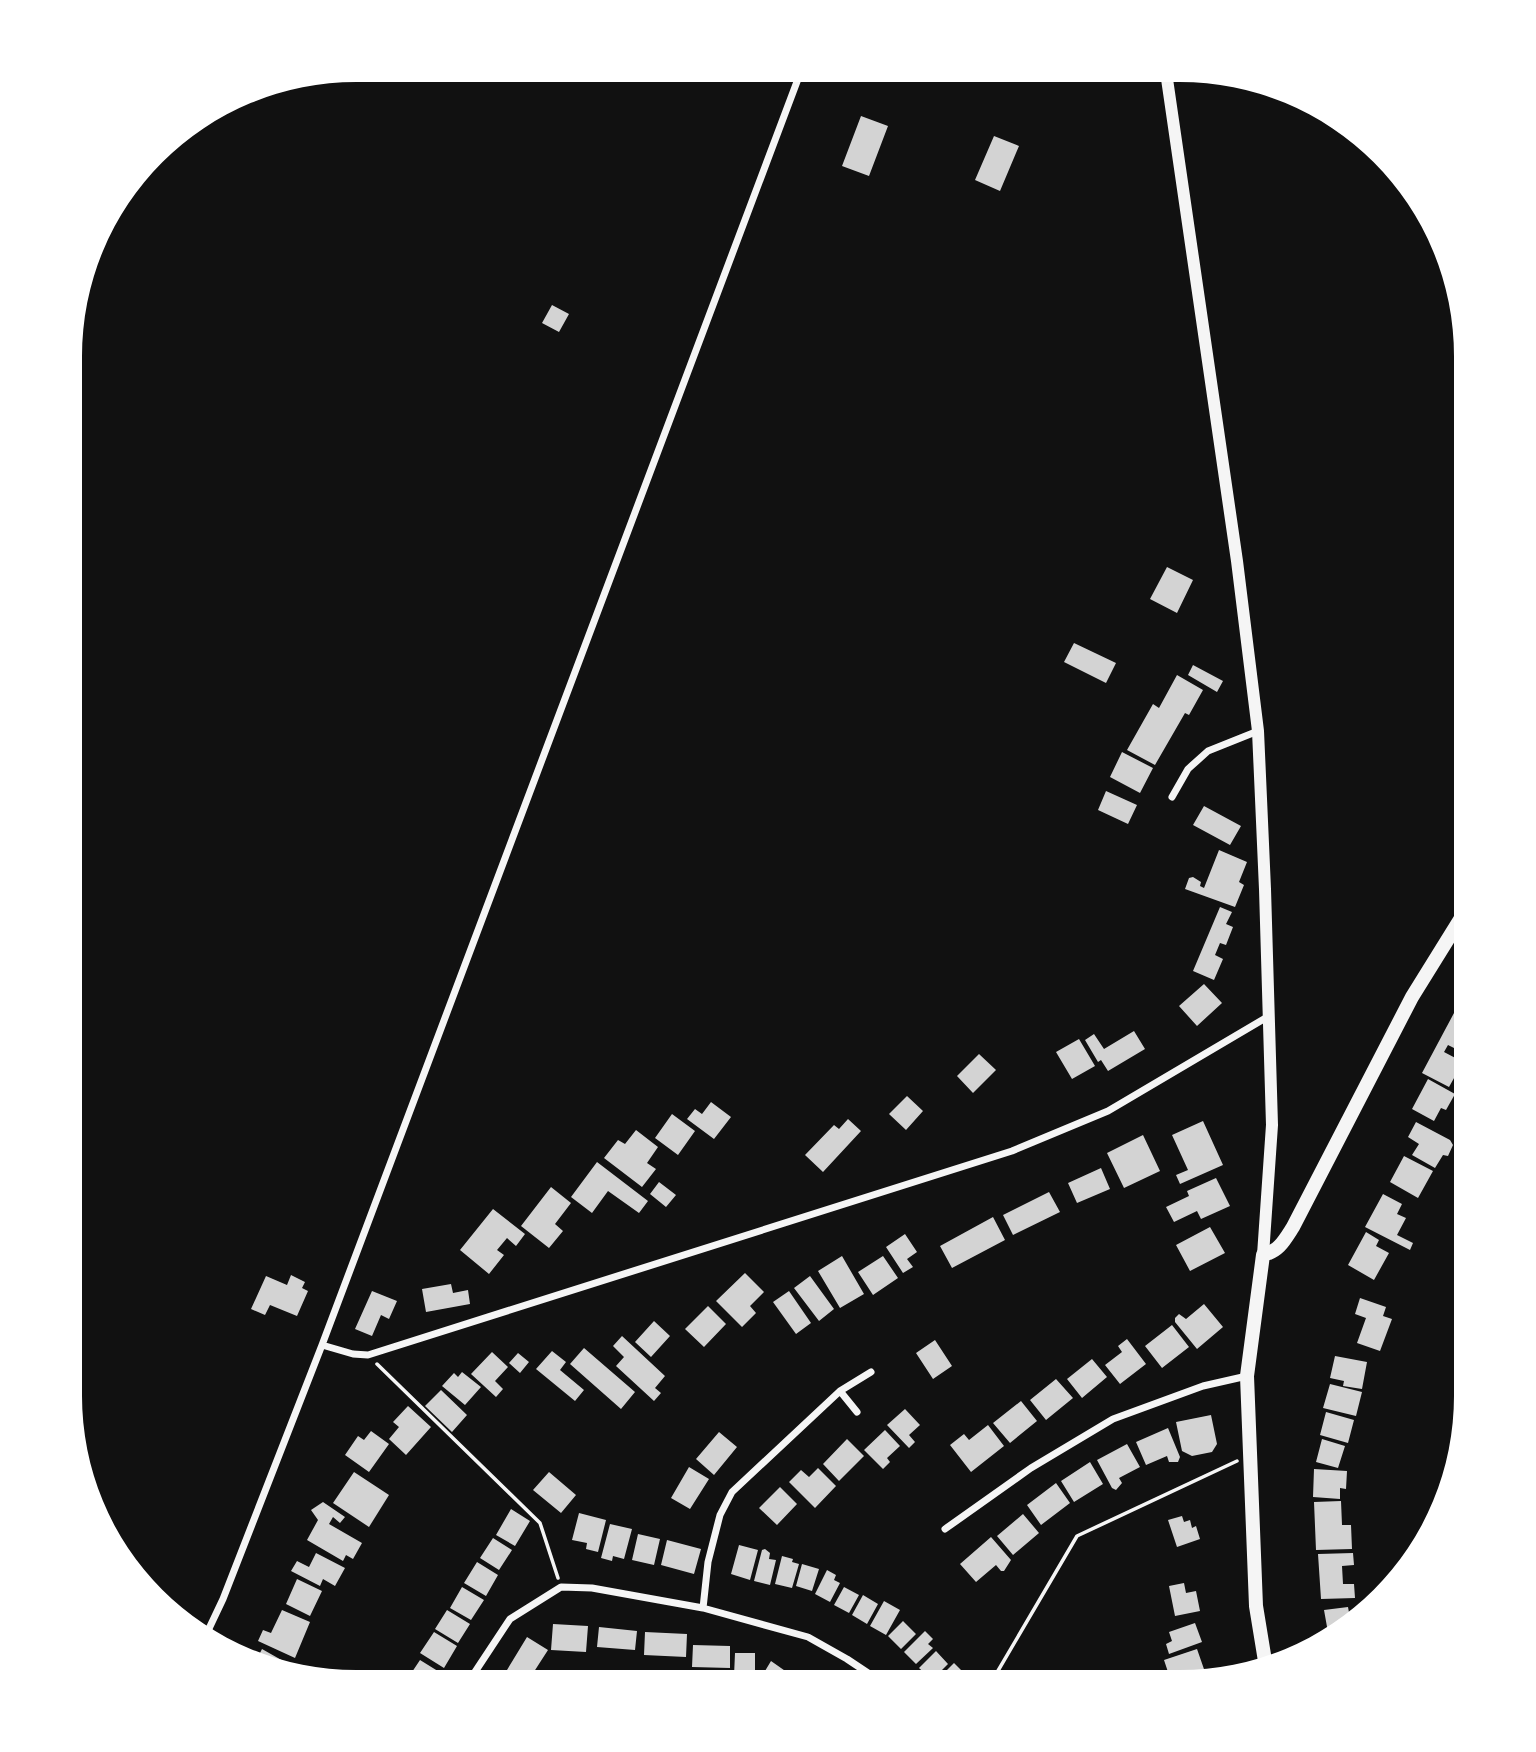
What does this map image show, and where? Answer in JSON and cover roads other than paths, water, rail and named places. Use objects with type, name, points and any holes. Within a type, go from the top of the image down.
[{"type":"main road","points":[[1264,1656],[1256,1606],[1248,1456],[1247,1376],[1263,1255],[1273,1253],[1281,1246],[1293,1227],[1412,997],[1454,929]]},
{"type":"street","points":[[210,1627],[322,1345],[797,82]]},
{"type":"street","points":[[1167,82],[1237,561],[1258,731],[1272,1125],[1263,1255]]},
{"type":"street","points":[[1172,797],[1188,769],[1208,751],[1258,731]]},
{"type":"street","points":[[322,1345],[353,1354],[368,1355],[1012,1152],[1108,1111],[1269,1016]]},
{"type":"street","points":[[703,1608],[708,1562],[720,1515],[732,1492],[840,1391],[871,1372]]},
{"type":"street","points":[[945,1529],[1031,1468],[1113,1419],[1203,1386],[1247,1376]]},
{"type":"street","points":[[840,1391],[857,1412]]},
{"type":"street","points":[[476,1670],[510,1619],[561,1587],[592,1588],[703,1608],[808,1637],[864,1670]]}]
